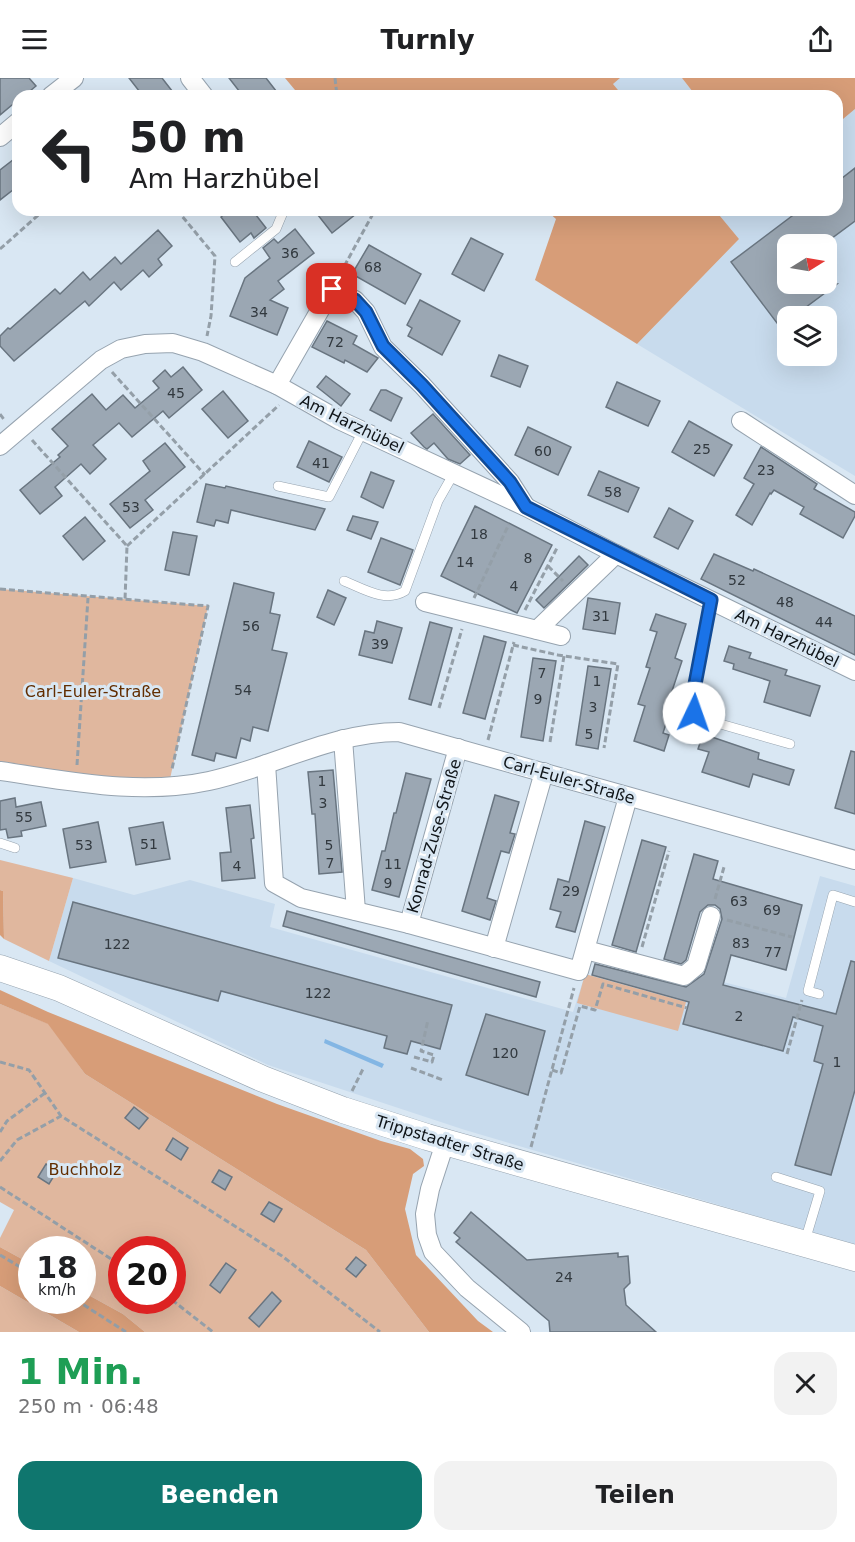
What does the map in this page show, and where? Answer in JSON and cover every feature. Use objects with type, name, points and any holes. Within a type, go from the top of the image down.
[{"type":"main road","name":"Trippstadter Straße","points":[[0,953],[24,965],[59,988]]},
{"type":"main road","name":"Trippstadter Straße","points":[[0,968],[59,988],[263,1079],[343,1110],[446,1143],[855,1258]]},
{"type":"street","points":[[59,90],[74,78]]},
{"type":"street","points":[[190,78],[199,90]]},
{"type":"street","points":[[0,137],[12,127]]},
{"type":"street","points":[[284,389],[332,289]]},
{"type":"street","name":"Am Harzhübel","points":[[332,289],[355,300],[366,312],[383,346],[422,385],[510,482],[526,507]]},
{"type":"street","name":"Am Harzhübel","points":[[0,446],[101,360],[121,349],[145,344],[173,343],[203,352],[284,389],[363,431],[526,507],[616,554],[855,671]]},
{"type":"street","points":[[741,421],[855,495]]},
{"type":"street","points":[[537,630],[616,554]]},
{"type":"street","points":[[425,602],[561,636]]},
{"type":"street","name":"Carl-Euler-Straße","points":[[0,771],[138,789],[168,788],[210,781],[343,739],[377,732],[399,732],[855,860]]},
{"type":"street","points":[[343,739],[356,911]]},
{"type":"street","name":"Konrad-Zuse-Straße","points":[[409,924],[458,748]]},
{"type":"street","name":"Konrad-Zuse-Straße","points":[[266,764],[274,883],[301,898],[409,924],[579,971]]},
{"type":"street","points":[[494,948],[544,772]]},
{"type":"street","points":[[579,971],[628,797]]},
{"type":"street","points":[[586,950],[684,976],[696,966],[711,916]]},
{"type":"street","points":[[446,1143],[430,1189],[425,1214],[427,1235],[433,1252],[467,1288],[521,1332]]},
{"type":"lane","points":[[235,262],[276,229],[281,216]]},
{"type":"lane","points":[[278,486],[329,497],[363,431]]},
{"type":"lane","points":[[344,580],[382,596],[396,597],[405,591],[438,501],[454,473]]},
{"type":"lane","points":[[711,600],[692,700],[694,713],[703,719],[790,744]]},
{"type":"lane","points":[[0,843],[15,848]]},
{"type":"lane","points":[[819,994],[808,991],[833,896],[855,902]]},
{"type":"lane","points":[[776,1177],[820,1191],[805,1243]]},
{"type":"path","points":[[0,249],[37,216]]},
{"type":"path","points":[[182,216],[215,256],[211,316],[203,352]]},
{"type":"path","points":[[332,289],[372,216]]},
{"type":"path","points":[[101,360],[205,476]]},
{"type":"path","points":[[127,546],[205,476],[284,389]]},
{"type":"path","points":[[22,429],[127,546],[125,600]]},
{"type":"path","points":[[548,566],[575,593]]},
{"type":"path","points":[[0,589],[88,598],[208,606],[168,788]]},
{"type":"path","points":[[76,782],[88,598]]},
{"type":"path","points":[[513,645],[618,664],[604,748]]},
{"type":"path","points":[[550,742],[564,656]]},
{"type":"path","points":[[484,755],[496,710]]},
{"type":"path","points":[[637,964],[669,851]]},
{"type":"path","points":[[724,867],[711,916],[792,937]]},
{"type":"path","points":[[526,1166],[579,971]]},
{"type":"path","points":[[552,1070],[561,1073],[580,1006],[595,1010],[603,984],[687,1008]]},
{"type":"path","points":[[787,1054],[802,998],[808,991]]},
{"type":"path","points":[[414,1057],[432,1062],[434,1055],[421,1051],[428,1020]]},
{"type":"path","points":[[0,1062],[29,1070],[61,1116],[282,1256],[380,1332]]},
{"type":"path","points":[[411,1068],[443,1080]]},
{"type":"path","points":[[358,1077],[363,1069]]},
{"type":"path","points":[[0,1132],[7,1121],[45,1094]]},
{"type":"path","points":[[0,1161],[17,1140],[61,1116]]},
{"type":"path","points":[[0,1187],[108,1257]]},
{"type":"path","points":[[0,1255],[18,1266]]},
{"type":"path","points":[[186,1311],[213,1332]]},
{"type":"path","points":[[96,1313],[126,1332]]},
{"type":"shaded area","points":[[285,78],[620,78],[613,84],[618,90],[295,90]]},
{"type":"shaded area","points":[[620,78],[682,78],[691,90],[618,90],[613,84]]},
{"type":"shaded area","points":[[682,78],[855,78],[855,109],[843,119],[843,90],[691,90]]},
{"type":"shaded area","points":[[855,109],[855,476],[637,344],[739,239],[720,216],[843,216],[843,119]]},
{"type":"shaded area","points":[[553,216],[720,216],[739,239],[637,344],[535,280],[556,219]]},
{"type":"shaded area","points":[[820,876],[855,886],[855,1245],[465,1130],[268,1065],[49,961],[73,878],[134,895],[190,880],[275,904],[270,927],[573,1012],[583,981],[678,1007],[687,978],[696,975],[786,998]]},
{"type":"shaded area","points":[[0,890],[3,891],[4,939],[0,935]]},
{"type":"shaded area","points":[[0,990],[48,1012],[277,1104],[410,1149],[423,1159],[424,1166],[413,1174],[405,1209],[416,1255],[478,1321],[493,1332],[429,1332],[366,1250],[85,1074],[48,1024],[0,1004]]},
{"type":"shaded area","points":[[0,1247],[18,1257],[18,1296],[0,1286]]},
{"type":"shaded area","points":[[96,1299],[108,1306],[108,1314],[123,1314],[145,1332],[79,1332],[48,1314],[96,1314]]},
{"type":"green space","name":"Carl-Euler-Straße","points":[[0,589],[208,606],[168,788],[0,771]]},
{"type":"green space","points":[[0,860],[73,878],[49,961],[4,939]]},
{"type":"green space","points":[[585,974],[686,1002],[678,1031],[577,1003]]},
{"type":"green space","name":"Buchholz","points":[[0,1004],[49,1024],[85,1074],[366,1250],[429,1332],[145,1332],[123,1314],[186,1314],[186,1236],[108,1236],[108,1306],[96,1299],[96,1236],[18,1236],[18,1257],[0,1247],[0,1238],[14,1210],[0,1202]]},
{"type":"green space","points":[[0,1286],[18,1296],[18,1314],[48,1314],[79,1332],[0,1332]]},
{"type":"water","points":[[325,1039],[384,1064],[382,1068],[324,1043]]},
{"type":"building","points":[[0,78],[29,78],[36,86],[31,90],[12,90],[12,105],[0,115]]},
{"type":"building","points":[[129,78],[162,78],[171,90],[138,90]]},
{"type":"building","points":[[229,78],[266,78],[275,90],[238,90]]},
{"type":"building","points":[[12,161],[12,191],[0,200],[0,170]]},
{"type":"building","points":[[855,168],[855,221],[837,234],[777,234],[777,294],[824,294],[807,306],[777,306],[777,323],[731,262],[792,216],[843,216],[843,177]]},
{"type":"building","points":[[257,216],[266,228],[254,238],[251,233],[240,242],[221,217]]},
{"type":"building","points":[[319,216],[353,216],[332,233]]},
{"type":"building","points":[[295,229],[314,253],[278,281],[284,289],[270,300],[288,308],[277,335],[230,316],[245,278],[270,258],[263,248],[274,239],[278,243]]},
{"type":"building","points":[[158,230],[172,246],[158,259],[162,265],[149,277],[143,270],[121,290],[114,282],[89,306],[85,301],[14,361],[0,346],[0,336],[55,289],[60,294],[83,272],[90,280],[115,257],[121,264]]},
{"type":"building","points":[[471,238],[503,254],[484,291],[452,274]]},
{"type":"building","points":[[369,245],[421,274],[405,304],[352,274]]},
{"type":"building","points":[[420,300],[460,321],[442,355],[408,336],[412,328],[407,325]]},
{"type":"building","points":[[327,321],[357,336],[353,344],[378,358],[367,372],[345,360],[344,363],[312,347]]},
{"type":"building","points":[[499,355],[528,366],[520,387],[491,376]]},
{"type":"building","points":[[183,367],[202,390],[169,418],[163,411],[132,437],[119,423],[93,445],[106,459],[90,474],[81,464],[55,487],[62,496],[40,514],[20,490],[60,457],[58,455],[68,446],[52,429],[92,394],[106,410],[123,395],[135,408],[159,388],[153,381],[165,370],[171,377]]},
{"type":"building","points":[[326,376],[350,394],[341,406],[317,387]]},
{"type":"building","points":[[617,382],[660,401],[648,426],[606,407]]},
{"type":"building","points":[[381,390],[402,398],[391,421],[370,410]]},
{"type":"building","points":[[223,391],[248,421],[228,438],[202,409]]},
{"type":"building","points":[[433,414],[470,455],[460,464],[448,459],[434,443],[427,449],[411,433]]},
{"type":"building","points":[[689,421],[732,445],[714,476],[672,452]]},
{"type":"building","points":[[528,427],[571,447],[558,475],[515,455]]},
{"type":"building","points":[[309,441],[342,457],[329,482],[297,467]]},
{"type":"building","points":[[165,443],[185,467],[145,500],[153,510],[130,528],[110,504],[150,471],[143,461]]},
{"type":"building","points":[[761,447],[817,484],[814,489],[855,512],[843,538],[800,514],[804,507],[774,490],[752,525],[736,515],[754,484],[744,478]]},
{"type":"building","points":[[599,471],[639,488],[628,512],[588,495]]},
{"type":"building","points":[[371,472],[394,481],[383,508],[361,497]]},
{"type":"building","points":[[206,484],[225,488],[226,486],[325,509],[315,530],[231,510],[228,523],[216,520],[214,526],[197,522]]},
{"type":"building","points":[[475,506],[552,545],[517,613],[441,576]]},
{"type":"building","points":[[669,508],[693,521],[678,549],[654,537]]},
{"type":"building","points":[[353,516],[378,522],[371,539],[347,530]]},
{"type":"building","points":[[85,517],[105,541],[83,560],[63,536]]},
{"type":"building","points":[[173,532],[197,536],[189,575],[165,570]]},
{"type":"building","points":[[381,538],[413,550],[400,585],[368,572]]},
{"type":"building","points":[[714,554],[753,571],[754,569],[855,616],[855,655],[701,579]]},
{"type":"building","points":[[579,556],[588,565],[544,608],[536,600]]},
{"type":"building","points":[[234,583],[274,593],[270,613],[280,615],[272,650],[287,653],[268,731],[253,727],[250,741],[241,738],[236,758],[216,753],[214,761],[192,755]]},
{"type":"building","points":[[328,590],[346,598],[334,625],[317,617]]},
{"type":"building","points":[[588,598],[620,603],[615,634],[583,629]]},
{"type":"building","points":[[656,614],[686,624],[675,658],[682,661],[670,697],[674,698],[663,733],[669,735],[664,751],[634,741],[645,706],[638,704],[650,668],[646,667],[657,632],[650,630]]},
{"type":"building","points":[[377,621],[402,628],[392,663],[359,655],[365,631],[374,633]]},
{"type":"building","points":[[430,622],[452,628],[431,705],[409,699]]},
{"type":"building","points":[[484,636],[506,642],[485,719],[463,713]]},
{"type":"building","points":[[729,646],[751,653],[749,658],[787,670],[785,675],[820,686],[810,716],[764,702],[770,681],[733,669],[734,664],[724,661]]},
{"type":"building","points":[[533,658],[556,661],[543,741],[521,737]]},
{"type":"building","points":[[588,666],[611,669],[598,749],[576,745]]},
{"type":"building","points":[[703,734],[759,753],[758,759],[794,770],[789,785],[753,774],[749,787],[702,772],[709,752],[698,749]]},
{"type":"building","points":[[851,751],[855,752],[855,814],[835,808]]},
{"type":"building","points":[[333,770],[342,872],[319,874],[315,814],[312,814],[308,772]]},
{"type":"building","points":[[406,773],[431,779],[399,897],[372,890]]},
{"type":"building","points":[[495,795],[519,802],[510,833],[515,834],[509,853],[501,851],[487,898],[496,901],[490,920],[462,911]]},
{"type":"building","points":[[15,798],[16,807],[41,802],[46,826],[21,831],[22,836],[8,838],[6,829],[0,830],[0,801]]},
{"type":"building","points":[[250,805],[255,878],[222,881],[220,853],[231,852],[226,808]]},
{"type":"building","points":[[585,821],[605,827],[575,932],[556,927],[561,912],[550,909],[558,879],[569,882]]},
{"type":"building","points":[[98,822],[106,862],[70,868],[63,829]]},
{"type":"building","points":[[163,822],[170,859],[136,865],[129,828]]},
{"type":"building","points":[[642,840],[666,847],[636,952],[612,945]]},
{"type":"building","points":[[694,854],[718,861],[713,879],[802,905],[786,970],[731,955],[723,985],[836,1014],[851,961],[855,962],[855,1090],[831,1175],[795,1165],[823,1064],[814,1061],[823,1026],[793,1017],[783,1051],[683,1024],[689,1002],[592,975],[595,964],[686,987],[704,974],[722,919],[720,909],[715,905],[708,905],[700,912],[686,960],[681,964],[664,959]]},
{"type":"building","points":[[73,902],[452,1005],[440,1049],[411,1041],[407,1054],[384,1048],[387,1036],[221,991],[218,1001],[58,958]]},
{"type":"building","points":[[287,911],[540,982],[536,997],[283,926]]},
{"type":"building","points":[[486,1014],[545,1031],[528,1095],[466,1075]]},
{"type":"building","points":[[134,1107],[148,1118],[139,1129],[125,1118]]},
{"type":"building","points":[[173,1138],[188,1148],[181,1160],[166,1150]]},
{"type":"building","points":[[46,1164],[57,1171],[49,1184],[38,1177]]},
{"type":"building","points":[[219,1170],[232,1177],[225,1190],[212,1182]]},
{"type":"building","points":[[269,1202],[282,1209],[274,1222],[261,1214]]},
{"type":"building","points":[[471,1212],[527,1260],[618,1253],[618,1257],[628,1256],[630,1283],[624,1289],[626,1305],[656,1332],[550,1332],[549,1321],[456,1242],[460,1238],[454,1233]]},
{"type":"building","points":[[356,1257],[366,1265],[356,1277],[346,1269]]},
{"type":"building","points":[[226,1263],[236,1270],[220,1293],[210,1285]]},
{"type":"building","points":[[272,1292],[281,1301],[259,1327],[249,1318]]},
{"type":"route","points":[[332,289],[355,300],[366,312],[383,346],[422,385],[510,482],[526,507],[711,600],[692,700],[694,713]]}]
